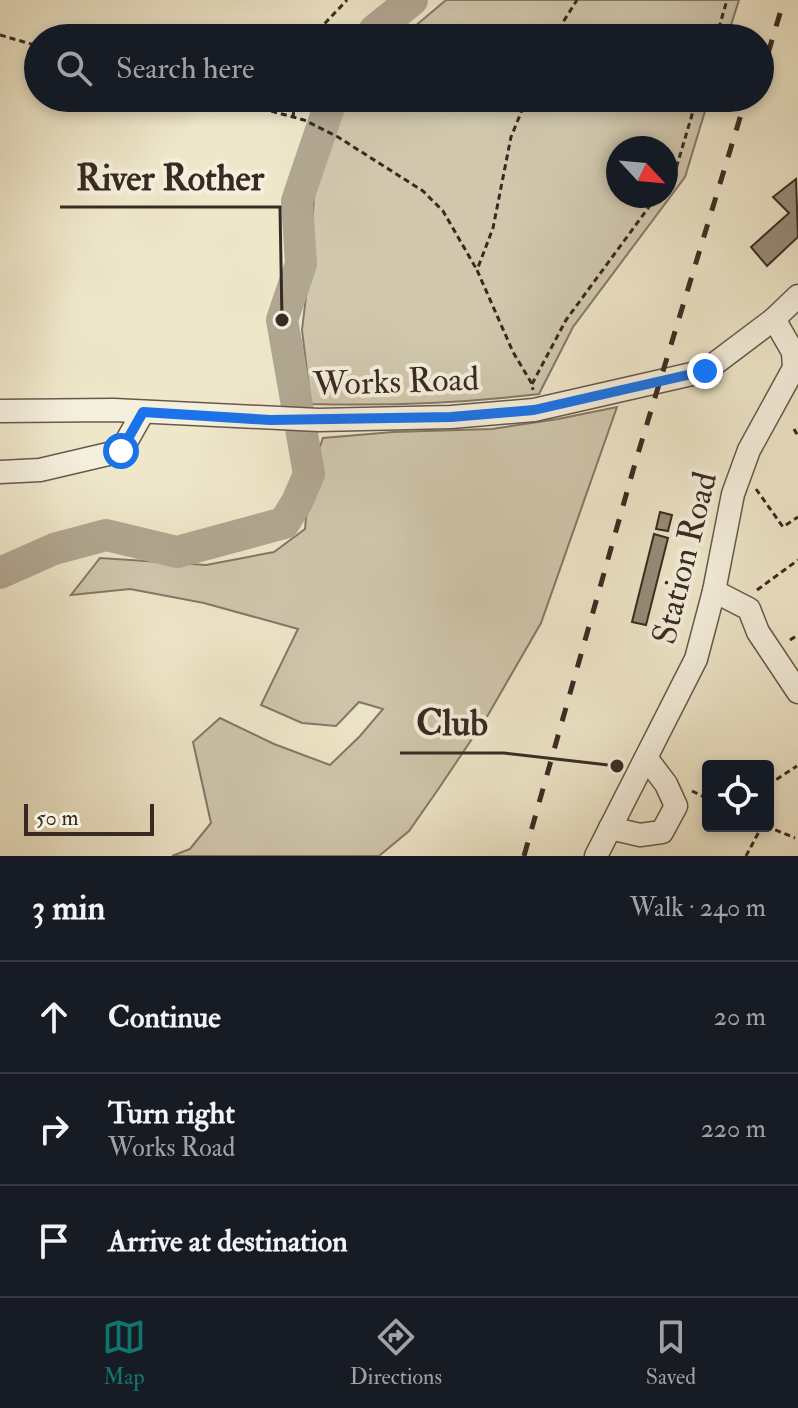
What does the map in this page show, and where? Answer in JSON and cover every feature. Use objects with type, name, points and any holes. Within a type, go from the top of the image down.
[{"type":"street","name":"Works Road","points":[[0,411],[143,412],[314,420],[451,417],[534,410],[705,371],[774,319],[798,296]]},
{"type":"street","name":"Station Road","points":[[596,856],[696,659],[714,591],[730,505],[741,470],[796,367],[793,352],[774,319]]},
{"type":"street","points":[[0,472],[40,470],[121,451],[143,412]]},
{"type":"street","points":[[714,591],[749,609],[758,632],[798,692]]},
{"type":"street","points":[[610,828],[640,835],[662,832],[676,806],[666,784],[647,759]]},
{"type":"path","points":[[324,24],[347,0]]},
{"type":"path","points":[[562,24],[577,0]]},
{"type":"path","points":[[720,24],[727,0]]},
{"type":"path","points":[[0,35],[24,42]]},
{"type":"path","points":[[272,112],[304,120],[338,137],[423,191],[443,211],[477,270],[513,352],[532,384],[566,320],[648,208]]},
{"type":"path","points":[[293,118],[294,112]]},
{"type":"path","points":[[477,270],[493,228],[511,137],[521,112]]},
{"type":"path","points":[[678,162],[693,112]]},
{"type":"path","points":[[794,429],[798,436]]},
{"type":"path","points":[[754,486],[783,527],[796,518],[798,525]]},
{"type":"path","points":[[757,590],[798,560]]},
{"type":"path","points":[[790,640],[798,635]]},
{"type":"path","points":[[774,781],[797,766]]},
{"type":"path","points":[[774,830],[795,838]]},
{"type":"path","points":[[746,856],[760,832]]},
{"type":"shaded area","points":[[446,0],[739,0],[731,24],[418,24]]},
{"type":"shaded area","points":[[333,112],[705,112],[685,177],[678,186],[678,136],[606,136],[606,208],[662,208],[573,327],[539,394],[425,403],[311,404],[302,330],[311,255],[314,193],[322,147]]},
{"type":"shaded area","points":[[617,407],[541,623],[488,715],[409,831],[379,856],[172,856],[190,849],[211,823],[193,742],[220,718],[274,744],[330,765],[383,709],[359,702],[336,726],[302,723],[261,705],[298,629],[204,603],[130,589],[71,595],[100,558],[206,565],[274,552],[305,529],[310,474],[323,438],[492,429]]},
{"type":"building","points":[[796,179],[798,237],[767,266],[751,247],[789,213],[773,197]]},
{"type":"building","points":[[660,512],[672,515],[668,531],[656,529]]},
{"type":"building","points":[[654,534],[668,538],[646,625],[632,622]]},
{"type":"waterway","points":[[382,24],[412,0]]},
{"type":"waterway","points":[[0,573],[54,549],[106,535],[177,552],[284,523],[309,474],[282,320],[301,264],[297,201],[327,112]]},
{"type":"railway","points":[[774,33],[784,0]]},
{"type":"railway","points":[[524,856],[636,460],[742,112]]},
{"type":"place","name":"River Rother","points":[[282,320]]},
{"type":"place","name":"Club","points":[[617,766]]},
{"type":"route","points":[[121,451],[143,412],[270,420],[451,417],[534,410],[705,371]]}]
